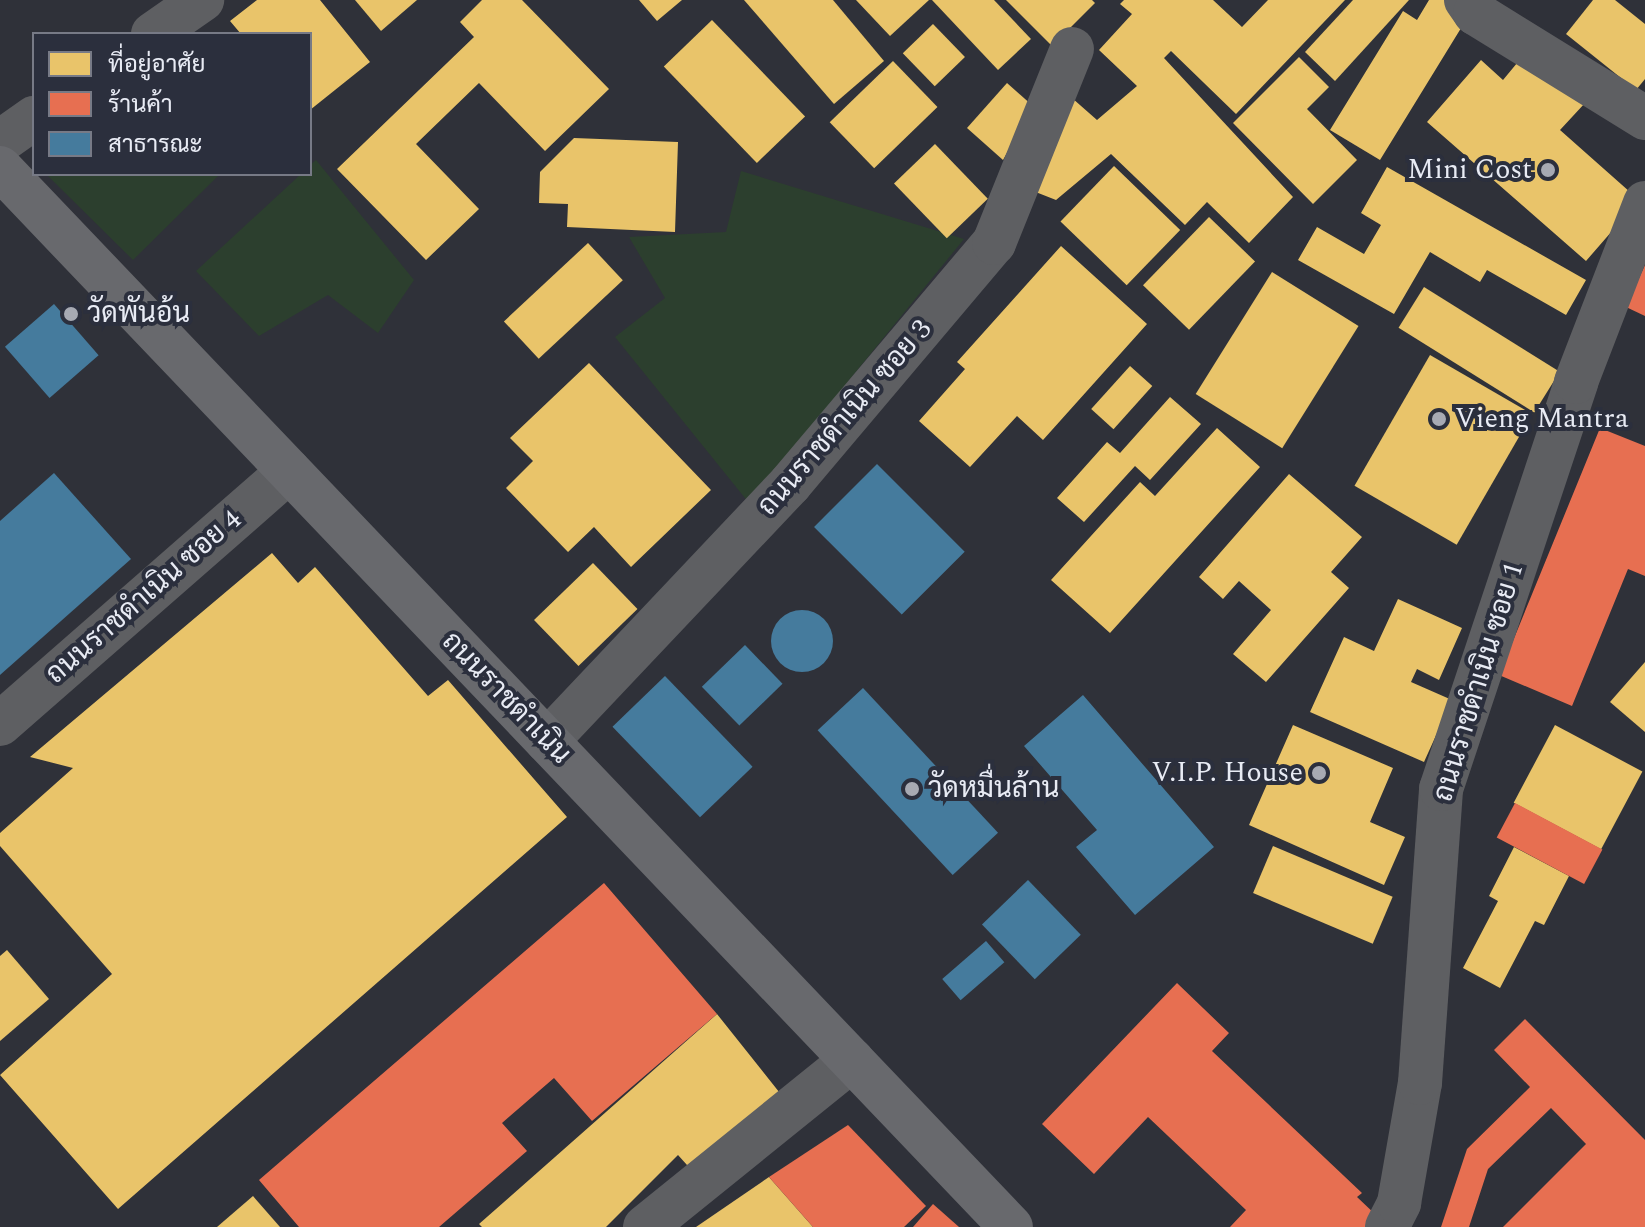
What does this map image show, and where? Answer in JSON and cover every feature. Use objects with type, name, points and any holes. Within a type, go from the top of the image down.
[{"type":"street","points":[[156,32],[202,0]]},
{"type":"street","points":[[1466,0],[1475,13],[1645,118]]},
{"type":"street","name":"ถนนราชดำเนิน ซอย 3","points":[[547,741],[790,484],[994,243],[1072,49]]},
{"type":"street","points":[[0,142],[32,119]]},
{"type":"street","name":"ถนนราชดำเนิน","points":[[0,168],[1011,1227]]},
{"type":"street","name":"ถนนราชดำเนิน ซอย 1","points":[[1387,1227],[1399,1203],[1420,1083],[1441,789],[1486,645],[1576,382],[1645,203]]},
{"type":"street","name":"ถนนราชดำเนิน ซอย 4","points":[[0,724],[289,471]]},
{"type":"street","points":[[645,1227],[852,1060]]},
{"type":"green space","points":[[316,160],[414,280],[378,333],[328,295],[259,336],[196,271],[299,176],[312,176],[312,163]]},
{"type":"green space","points":[[741,171],[964,239],[749,503],[615,337],[665,298],[629,237],[726,232]]},
{"type":"green space","points":[[48,176],[218,176],[133,260]]},
{"type":"building: ที่อยู่อาศัย","points":[[257,0],[320,0],[370,62],[312,108],[312,32],[239,32],[230,21]]},
{"type":"building: ที่อยู่อาศัย","points":[[355,0],[417,0],[381,31]]},
{"type":"building: ที่อยู่อาศัย","points":[[482,0],[522,0],[609,89],[545,151],[479,83],[416,144],[479,209],[426,260],[337,169],[474,37],[460,22]]},
{"type":"building: ที่อยู่อาศัย","points":[[639,0],[682,0],[657,21]]},
{"type":"building: ที่อยู่อาศัย","points":[[744,0],[833,0],[884,61],[834,104]]},
{"type":"building: ที่อยู่อาศัย","points":[[856,0],[929,0],[890,36]]},
{"type":"building: ที่อยู่อาศัย","points":[[932,0],[994,0],[1031,39],[998,70]]},
{"type":"building: ที่อยู่อาศัย","points":[[1006,0],[1092,0],[1095,3],[1052,46]]},
{"type":"building: ที่อยู่อาศัย","points":[[1124,0],[1213,0],[1242,27],[1268,0],[1345,0],[1236,114],[1171,51],[1164,58],[1293,197],[1249,243],[1207,202],[1185,225],[1111,154],[1056,200],[1028,189],[1072,98],[1097,120],[1137,86],[1099,50],[1132,14],[1120,4]]},
{"type":"building: ที่อยู่อาศัย","points":[[1353,0],[1409,0],[1335,81],[1305,52]]},
{"type":"building: ที่อยู่อาศัย","points":[[1429,0],[1449,0],[1466,20],[1380,160],[1330,130],[1403,11],[1417,20]]},
{"type":"building: ที่อยู่อาศัย","points":[[1593,0],[1615,0],[1645,24],[1645,79],[1636,90],[1566,34]]},
{"type":"building: ที่อยู่อาศัย","points":[[712,20],[805,116],[757,163],[664,67]]},
{"type":"building: ที่อยู่อาศัย","points":[[933,24],[965,57],[935,86],[903,53]]},
{"type":"building: ที่อยู่อาศัย","points":[[1527,51],[1585,103],[1560,130],[1639,200],[1586,261],[1427,122],[1481,60],[1503,80]]},
{"type":"building: ที่อยู่อาศัย","points":[[1299,57],[1329,87],[1307,109],[1357,160],[1313,204],[1233,123]]},
{"type":"building: ที่อยู่อาศัย","points":[[893,61],[937,107],[874,168],[830,122]]},
{"type":"building: ที่อยู่อาศัย","points":[[1007,83],[1033,106],[1003,160],[967,128]]},
{"type":"building: ที่อยู่อาศัย","points":[[574,138],[678,142],[675,232],[567,227],[568,204],[539,203],[540,172]]},
{"type":"building: ที่อยู่อาศัย","points":[[935,144],[988,199],[947,238],[894,184]]},
{"type":"building: ที่อยู่อาศัย","points":[[1114,166],[1180,230],[1127,285],[1061,221]]},
{"type":"building: ที่อยู่อาศัย","points":[[1387,167],[1586,280],[1566,315],[1487,270],[1480,282],[1430,252],[1394,314],[1298,260],[1317,227],[1364,254],[1381,225],[1361,213]]},
{"type":"building: ที่อยู่อาศัย","points":[[1209,217],[1255,261],[1189,330],[1143,285]]},
{"type":"building: ที่อยู่อาศัย","points":[[588,243],[623,280],[539,359],[504,321]]},
{"type":"building: ที่อยู่อาศัย","points":[[1061,246],[1147,324],[1043,440],[1017,416],[970,467],[919,421],[965,369],[957,362]]},
{"type":"building: ที่อยู่อาศัย","points":[[1272,272],[1359,326],[1282,448],[1196,394]]},
{"type":"building: ที่อยู่อาศัย","points":[[1424,287],[1560,372],[1534,412],[1399,328]]},
{"type":"building: ที่อยู่อาศัย","points":[[1430,355],[1532,414],[1457,545],[1354,486]]},
{"type":"building: ที่อยู่อาศัย","points":[[589,363],[711,490],[631,567],[594,527],[568,552],[506,488],[533,461],[510,438]]},
{"type":"building: ที่อยู่อาศัย","points":[[1130,366],[1152,386],[1113,429],[1091,409]]},
{"type":"building: ที่อยู่อาศัย","points":[[1170,397],[1201,424],[1150,480],[1135,466],[1084,522],[1057,498],[1107,442],[1120,453]]},
{"type":"building: ที่อยู่อาศัย","points":[[1217,428],[1260,467],[1110,633],[1051,580],[1140,482],[1155,496]]},
{"type":"building: ที่อยู่อาศัย","points":[[1289,474],[1362,537],[1331,572],[1349,588],[1266,682],[1233,654],[1271,610],[1239,581],[1223,599],[1199,577]]},
{"type":"building: ที่อยู่อาศัย","points":[[272,553],[298,583],[315,567],[428,696],[448,680],[567,817],[118,1209],[0,1075],[112,974],[0,846],[0,833],[73,768],[30,757]]},
{"type":"building: ที่อยู่อาศัย","points":[[593,563],[637,609],[578,666],[534,620]]},
{"type":"building: ที่อยู่อาศัย","points":[[1398,599],[1462,628],[1439,680],[1417,669],[1411,682],[1452,700],[1424,762],[1310,712],[1344,637],[1374,651]]},
{"type":"building: ที่อยู่อาศัย","points":[[1645,662],[1645,732],[1610,702]]},
{"type":"building: ที่อยู่อาศัย","points":[[1293,725],[1393,768],[1370,822],[1405,837],[1384,885],[1249,825]]},
{"type":"building: ที่อยู่อาศัย","points":[[1555,725],[1642,771],[1601,849],[1514,803]]},
{"type":"building: ที่อยู่อาศัย","points":[[1273,846],[1393,897],[1373,944],[1253,893]]},
{"type":"building: ที่อยู่อาศัย","points":[[1514,847],[1569,876],[1544,925],[1535,921],[1500,988],[1463,968],[1498,901],[1489,896]]},
{"type":"building: ที่อยู่อาศัย","points":[[7,950],[49,999],[0,1041],[0,956]]},
{"type":"building: ที่อยู่อาศัย","points":[[717,1014],[787,1102],[696,1175],[678,1155],[606,1227],[482,1227],[479,1224]]},
{"type":"building: ที่อยู่อาศัย","points":[[769,1177],[813,1227],[696,1227]]},
{"type":"building: ที่อยู่อาศัย","points":[[253,1196],[280,1227],[217,1227]]},
{"type":"building: ร้านค้า","points":[[1645,265],[1645,316],[1626,307]]},
{"type":"building: ร้านค้า","points":[[1600,428],[1645,446],[1645,576],[1628,569],[1572,706],[1499,675]]},
{"type":"building: ร้านค้า","points":[[1515,803],[1602,849],[1584,884],[1497,837]]},
{"type":"building: ร้านค้า","points":[[604,883],[717,1014],[592,1121],[554,1078],[502,1123],[527,1151],[439,1227],[299,1227],[259,1180]]},
{"type":"building: ร้านค้า","points":[[1177,983],[1229,1033],[1212,1051],[1362,1193],[1357,1197],[1377,1216],[1366,1227],[1230,1227],[1246,1210],[1148,1117],[1094,1174],[1042,1124]]},
{"type":"building: ร้านค้า","points":[[1525,1019],[1645,1140],[1645,1227],[1503,1227],[1586,1144],[1551,1108],[1488,1169],[1469,1227],[1441,1227],[1467,1149],[1530,1087],[1494,1050]]},
{"type":"building: ร้านค้า","points":[[848,1125],[926,1206],[904,1227],[813,1227],[769,1177]]},
{"type":"building: ร้านค้า","points":[[933,1204],[959,1227],[913,1227]]},
{"type":"building: สาธารณะ","points":[[54,304],[99,355],[50,398],[5,347]]},
{"type":"building: สาธารณะ","points":[[877,464],[965,552],[902,615],[814,527]]},
{"type":"building: สาธารณะ","points":[[54,473],[131,559],[0,675],[0,521]]},
{"type":"building: สาธารณะ","points":[[802,610],[824,619],[833,641],[824,663],[802,672],[780,663],[771,641],[780,619]]},
{"type":"building: สาธารณะ","points":[[745,645],[783,684],[739,726],[702,687]]},
{"type":"building: สาธารณะ","points":[[665,676],[753,767],[700,817],[612,727]]},
{"type":"building: สาธารณะ","points":[[863,688],[998,833],[953,875],[818,730]]},
{"type":"building: สาธารณะ","points":[[1083,695],[1214,847],[1135,915],[1076,847],[1097,830],[1024,746]]},
{"type":"building: สาธารณะ","points":[[1028,880],[1081,935],[1035,979],[982,924]]},
{"type":"building: สาธารณะ","points":[[986,941],[1004,962],[961,1000],[942,979]]},
{"type":"place","name":"Mini Cost","points":[[1548,170]]},
{"type":"place","name":"วัดพันอ้น","points":[[71,314]]},
{"type":"place","name":"Vieng Mantra","points":[[1439,419]]},
{"type":"place","name":"V.I.P. House","points":[[1319,773]]},
{"type":"place","name":"วัดหมื่นล้าน","points":[[912,789]]}]
